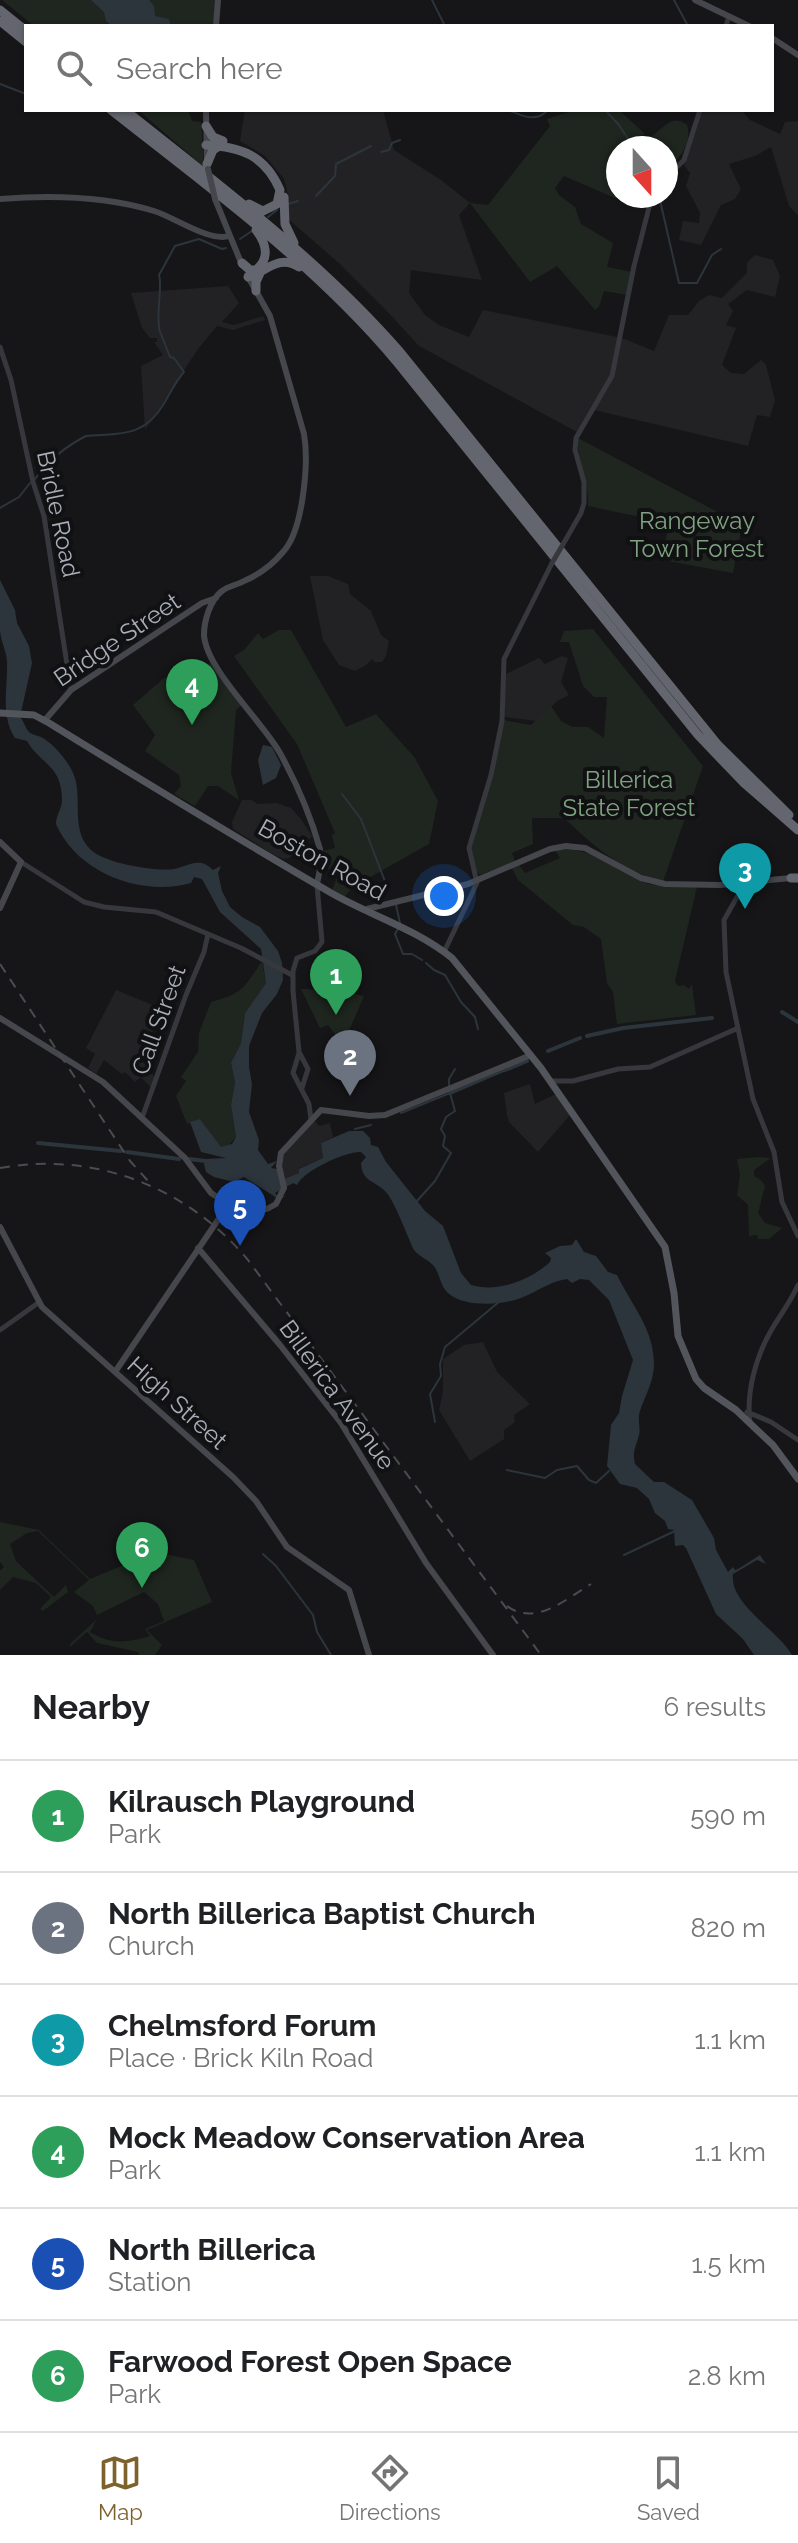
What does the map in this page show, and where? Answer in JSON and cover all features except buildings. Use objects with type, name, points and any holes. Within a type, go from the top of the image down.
[{"type":"highway","points":[[0,10],[24,29]]},
{"type":"highway","points":[[0,21],[24,40]]},
{"type":"highway","points":[[114,112],[299,261],[337,296],[397,362],[709,747],[749,788],[798,830]]},
{"type":"highway","points":[[128,112],[258,209],[269,210],[277,204],[280,190],[268,171],[248,154],[212,136],[207,123]]},
{"type":"highway","points":[[205,168],[213,150],[222,142]]},
{"type":"highway","points":[[206,145],[222,142],[251,153],[276,176],[284,193],[285,224],[299,249]]},
{"type":"highway","points":[[205,168],[352,299],[400,352],[692,713],[752,780],[798,823]]},
{"type":"highway","points":[[243,215],[258,232],[265,247],[265,259],[255,273],[256,291]]},
{"type":"highway","points":[[255,273],[278,262],[289,262],[337,296]]},
{"type":"highway","points":[[242,263],[255,273]]},
{"type":"highway","points":[[752,780],[798,816]]},
{"type":"main road","points":[[216,24],[218,0]]},
{"type":"main road","points":[[695,0],[745,24]]},
{"type":"main road","points":[[774,39],[798,55]]},
{"type":"main road","points":[[208,112],[205,168],[242,263]]},
{"type":"main road","points":[[0,199],[49,196],[133,206],[162,214],[214,237],[229,236]]},
{"type":"main road","name":"Bridge Street","points":[[45,720],[71,690],[202,603],[216,598],[222,590],[251,578],[279,557],[295,536],[306,453],[304,437],[270,316],[256,291]]},
{"type":"main road","points":[[216,598],[205,625],[207,650],[283,759],[320,849],[317,884]]},
{"type":"main road","name":"Boston Road","points":[[1,713],[45,720],[317,884],[444,952],[457,963],[531,1055],[665,1247],[683,1352],[696,1379],[708,1392],[750,1422],[773,1445],[798,1479]]},
{"type":"main road","points":[[0,842],[21,862],[0,908]]},
{"type":"main road","points":[[367,909],[477,880],[550,849],[570,846],[593,852],[634,875],[655,882],[745,883],[796,877]]},
{"type":"main road","points":[[0,1018],[94,1075],[188,1162],[220,1201],[233,1206],[268,1209],[281,1198],[284,1188],[279,1166],[281,1153],[321,1110],[385,1115],[531,1055]]},
{"type":"main road","points":[[220,1201],[224,1211]]},
{"type":"main road","points":[[115,1372],[224,1211],[233,1206]]},
{"type":"main road","name":"High Street","points":[[0,1227],[38,1303],[240,1484],[256,1501],[287,1547],[349,1590],[369,1655]]},
{"type":"main road","name":"Billerica Avenue","points":[[198,1248],[280,1345],[352,1438],[426,1563],[493,1655]]},
{"type":"street","points":[[727,24],[729,16]]},
{"type":"street","points":[[678,166],[684,160],[699,112]]},
{"type":"street","points":[[444,952],[477,880],[469,848],[491,775],[502,721],[502,664],[508,646],[581,513],[584,482],[575,450],[576,438],[612,376],[649,208]]},
{"type":"street","name":"Bridle Road","points":[[0,347],[44,516],[71,690]]},
{"type":"street","points":[[21,862],[84,902],[153,911],[208,934],[291,976]]},
{"type":"street","points":[[745,883],[723,926],[726,972],[736,1029],[755,1104],[774,1152],[782,1202],[798,1236]]},
{"type":"street","points":[[302,1088],[308,1069],[299,1052],[291,976],[297,958],[315,951],[322,942],[317,884]]},
{"type":"street","name":"Call Street","points":[[142,1118],[208,934]]},
{"type":"street","points":[[550,1081],[573,1081],[618,1069],[650,1067],[736,1029]]},
{"type":"street","points":[[299,1052],[293,1070],[309,1104],[311,1120]]},
{"type":"street","points":[[309,1104],[321,1110]]},
{"type":"street","points":[[750,1422],[755,1369],[770,1333],[798,1285]]},
{"type":"street","points":[[0,1330],[38,1303]]},
{"type":"street","points":[[736,1410],[771,1422],[798,1440]]},
{"type":"shaded area","points":[[91,0],[149,0],[154,6],[155,16],[169,19],[170,24],[110,24],[104,12]]},
{"type":"shaded area","points":[[245,112],[384,112],[394,150],[470,203],[459,215],[482,280],[411,270],[409,293],[425,315],[439,325],[469,337],[483,310],[622,338],[654,351],[669,315],[688,315],[699,301],[709,295],[722,298],[747,273],[747,263],[755,255],[773,260],[780,276],[775,297],[747,290],[728,304],[733,311],[726,325],[736,328],[722,365],[731,373],[744,374],[761,360],[766,365],[775,400],[770,417],[757,415],[748,446],[590,409],[577,432],[419,346],[340,264],[287,218],[288,195],[284,179],[265,156],[240,141]]},
{"type":"shaded area","points":[[702,112],[743,112],[750,120],[780,134],[785,122],[798,121],[798,215],[789,206],[771,147],[729,164],[741,189],[735,199],[721,205],[701,245],[679,240],[683,221],[699,223],[700,213],[686,186],[690,173],[684,165]]},
{"type":"shaded area","points":[[228,286],[239,303],[222,322],[234,325],[263,316],[265,320],[233,330],[217,326],[198,349],[145,430],[141,366],[163,355],[154,342],[157,338],[150,338],[142,328],[131,293]]},
{"type":"shaded area","points":[[310,576],[328,576],[348,584],[350,594],[371,611],[381,635],[389,641],[382,662],[372,659],[355,671],[339,665],[323,640]]},
{"type":"shaded area","points":[[0,580],[29,646],[32,663],[20,717],[29,732],[50,743],[71,768],[76,782],[80,832],[84,842],[98,855],[131,866],[166,870],[198,863],[213,870],[221,866],[218,873],[230,907],[260,927],[278,951],[283,980],[277,994],[262,1013],[249,1046],[252,1084],[249,1112],[259,1140],[258,1150],[268,1164],[277,1161],[271,1168],[277,1169],[282,1180],[323,1158],[321,1143],[349,1131],[363,1131],[425,1211],[443,1226],[461,1273],[471,1285],[503,1286],[523,1279],[550,1262],[551,1258],[545,1253],[560,1246],[572,1245],[576,1239],[584,1252],[596,1256],[608,1272],[617,1275],[646,1329],[653,1351],[653,1376],[639,1414],[635,1464],[654,1482],[664,1482],[692,1500],[714,1538],[716,1550],[728,1572],[760,1555],[766,1564],[757,1560],[733,1574],[734,1585],[746,1606],[792,1655],[754,1655],[743,1639],[716,1614],[686,1548],[683,1545],[675,1546],[674,1530],[668,1529],[665,1521],[655,1513],[649,1499],[637,1488],[620,1484],[607,1466],[611,1425],[619,1413],[633,1360],[609,1300],[589,1280],[580,1279],[572,1283],[567,1279],[522,1298],[499,1303],[471,1303],[454,1298],[445,1290],[433,1265],[414,1250],[389,1196],[364,1174],[361,1163],[366,1157],[361,1152],[316,1168],[297,1185],[293,1183],[275,1193],[278,1197],[286,1196],[282,1198],[277,1198],[244,1177],[234,1182],[206,1172],[206,1159],[226,1158],[201,1152],[190,1122],[200,1119],[221,1147],[232,1144],[236,1137],[231,1105],[235,1083],[231,1063],[241,1043],[245,1013],[266,983],[261,949],[220,912],[202,879],[194,877],[191,883],[172,886],[152,887],[132,883],[95,868],[66,841],[56,824],[62,800],[55,772],[27,741],[15,738],[10,729],[6,701],[7,661],[0,631]]},
{"type":"shaded area","points":[[562,656],[568,658],[561,682],[569,695],[557,701],[537,721],[505,717],[504,675],[539,658],[545,664]]},
{"type":"shaded area","points":[[263,745],[272,747],[281,765],[276,778],[263,785],[258,760]]},
{"type":"shaded area","points":[[242,800],[258,804],[277,803],[291,808],[312,836],[289,858],[274,855],[233,829],[232,822]]},
{"type":"shaded area","points":[[116,990],[160,1008],[145,1055],[154,1063],[148,1070],[156,1078],[152,1089],[141,1077],[135,1082],[104,1060],[96,1074],[88,1068],[95,1054],[86,1048]]},
{"type":"shaded area","points":[[530,1084],[535,1104],[556,1094],[570,1115],[538,1152],[509,1122],[504,1093]]},
{"type":"shaded area","points":[[314,1120],[319,1126],[330,1123],[333,1137],[321,1143],[323,1158],[285,1179],[282,1155]]},
{"type":"shaded area","points":[[483,1342],[497,1372],[530,1404],[514,1415],[515,1422],[504,1430],[504,1439],[470,1461],[439,1410],[443,1391],[443,1359],[464,1345]]},
{"type":"green space","points":[[2,0],[216,0],[214,24],[32,24]]},
{"type":"green space","points":[[140,112],[189,112],[192,121],[201,122],[204,167]]},
{"type":"green space","points":[[569,112],[621,112],[644,133],[643,136],[606,136],[606,194],[564,176],[555,188],[575,207],[581,224],[613,243],[607,267],[632,272],[627,295],[604,291],[595,310],[557,266],[530,282],[470,203],[488,205],[550,126],[547,119]]},
{"type":"green space","points":[[681,121],[687,125],[688,135],[678,157],[678,136],[652,136],[670,122]]},
{"type":"green space","name":"Rangeway Town Forest","points":[[578,438],[742,525],[733,573],[662,560],[669,523],[588,506]]},
{"type":"green space","name":"Billerica State Forest","points":[[593,629],[703,766],[663,882],[634,871],[609,856],[564,818],[532,818],[533,844],[512,853],[515,861],[480,875],[476,871],[471,850],[490,785],[503,720],[531,725],[551,706],[561,721],[573,727],[588,727],[604,738],[607,697],[594,697],[583,686],[569,642],[560,642],[564,631]]},
{"type":"green space","points":[[279,630],[291,630],[346,727],[376,714],[415,758],[438,801],[429,844],[358,884],[356,882],[344,898],[332,891],[340,869],[322,869],[322,851],[335,848],[332,835],[335,833],[297,744],[234,656],[244,650],[258,633],[263,639]]},
{"type":"green space","points":[[211,663],[242,705],[236,710],[231,773],[239,800],[218,786],[208,786],[195,806],[174,794],[181,786],[179,775],[145,751],[155,735],[133,705],[164,678]]},
{"type":"green space","points":[[572,849],[590,854],[648,884],[697,887],[675,981],[678,986],[684,985],[689,989],[692,984],[696,1015],[617,1024],[601,939],[584,927],[573,925],[518,880],[512,868],[519,865],[525,873],[560,858],[555,850]]},
{"type":"green space","points":[[262,961],[266,983],[245,1013],[241,1043],[231,1063],[235,1083],[231,1105],[236,1137],[228,1146],[221,1148],[200,1119],[187,1124],[176,1096],[186,1081],[181,1077],[198,1052],[199,1033],[211,1002],[242,989]]},
{"type":"green space","points":[[301,989],[334,990],[364,996],[343,1045],[328,1025],[320,1028]]},
{"type":"green space","points":[[771,1158],[754,1170],[754,1176],[765,1186],[758,1213],[765,1223],[782,1228],[769,1239],[749,1236],[748,1205],[737,1195],[740,1175],[737,1159]]},
{"type":"green space","points":[[0,1522],[39,1530],[90,1579],[155,1552],[194,1560],[212,1602],[147,1630],[162,1645],[155,1655],[139,1655],[138,1652],[97,1643],[87,1632],[70,1647],[97,1619],[90,1632],[105,1639],[126,1641],[150,1636],[145,1629],[164,1621],[158,1604],[144,1592],[97,1615],[93,1606],[74,1592],[89,1580],[38,1531],[27,1533],[10,1544],[16,1561],[54,1597],[66,1585],[68,1592],[43,1611],[40,1609],[51,1597],[36,1583],[13,1577],[0,1590],[0,1571],[4,1567],[0,1562]]},
{"type":"waterway","points":[[432,0],[444,24]]},
{"type":"waterway","points":[[674,0],[687,24]]},
{"type":"waterway","points":[[0,84],[24,93]]},
{"type":"waterway","points":[[513,112],[534,117],[546,112]]},
{"type":"waterway","points":[[607,112],[626,136]]},
{"type":"waterway","points":[[381,152],[389,150],[392,143],[400,140]]},
{"type":"waterway","points":[[316,196],[335,176],[336,164],[371,146]]},
{"type":"waterway","points":[[288,204],[298,201]]},
{"type":"waterway","points":[[662,208],[679,283],[697,283],[712,255],[721,249]]},
{"type":"waterway","points":[[268,217],[277,210]]},
{"type":"waterway","points":[[240,239],[252,231]]},
{"type":"waterway","points":[[160,332],[159,275],[175,246],[199,239],[226,248]]},
{"type":"waterway","points":[[35,479],[58,454],[86,436],[129,432],[139,429],[155,416],[184,372],[170,357],[161,334]]},
{"type":"waterway","points":[[0,508],[19,497],[30,483]]},
{"type":"waterway","points":[[342,794],[361,819],[386,884]]},
{"type":"waterway","points":[[396,905],[400,923]]},
{"type":"waterway","points":[[398,929],[395,934],[403,954],[412,954],[422,960]]},
{"type":"waterway","points":[[426,963],[445,975],[461,1002],[475,1017],[478,1029]]},
{"type":"waterway","points":[[782,1012],[798,1022]]},
{"type":"waterway","points":[[587,1036],[623,1028],[712,1018]]},
{"type":"waterway","points":[[548,1051],[580,1038]]},
{"type":"waterway","points":[[505,1070],[527,1061]]},
{"type":"waterway","points":[[449,1086],[455,1069]]},
{"type":"waterway","points":[[487,1077],[504,1070]]},
{"type":"waterway","points":[[450,1093],[485,1078]]},
{"type":"waterway","points":[[401,1113],[450,1093]]},
{"type":"waterway","points":[[416,1202],[435,1181],[451,1153],[443,1146],[445,1136],[441,1129],[446,1117],[455,1111],[450,1093]]},
{"type":"waterway","points":[[355,1129],[371,1125]]},
{"type":"waterway","points":[[38,1143],[121,1151]]},
{"type":"waterway","points":[[127,1152],[179,1159]]},
{"type":"waterway","points":[[189,1159],[206,1161]]},
{"type":"waterway","points":[[435,1422],[430,1394],[441,1376],[440,1364],[445,1347],[500,1301]]},
{"type":"waterway","points":[[507,1470],[545,1478],[557,1470],[577,1466],[589,1480],[596,1483],[609,1471]]},
{"type":"waterway","points":[[624,1555],[677,1530]]},
{"type":"waterway","points":[[263,1554],[276,1566],[313,1615],[317,1632],[331,1655]]},
{"type":"railway","points":[[0,964],[130,1161],[149,1182]]},
{"type":"railway","points":[[0,1168],[35,1164],[104,1170],[168,1194],[224,1234],[248,1260],[541,1655]]},
{"type":"railway","points":[[507,1606],[528,1614],[539,1612],[561,1603],[591,1584]]},
{"type":"place","name":"Mock Meadow Conservation Area","points":[[192,725]]},
{"type":"place","name":"Chelmsford Forum","points":[[745,909]]},
{"type":"place","name":"Kilrausch Playground","points":[[336,1015]]},
{"type":"place","name":"North Billerica Baptist Church","points":[[350,1096]]},
{"type":"place","name":"North Billerica","points":[[240,1246]]},
{"type":"place","name":"Farwood Forest Open Space","points":[[142,1588]]}]
